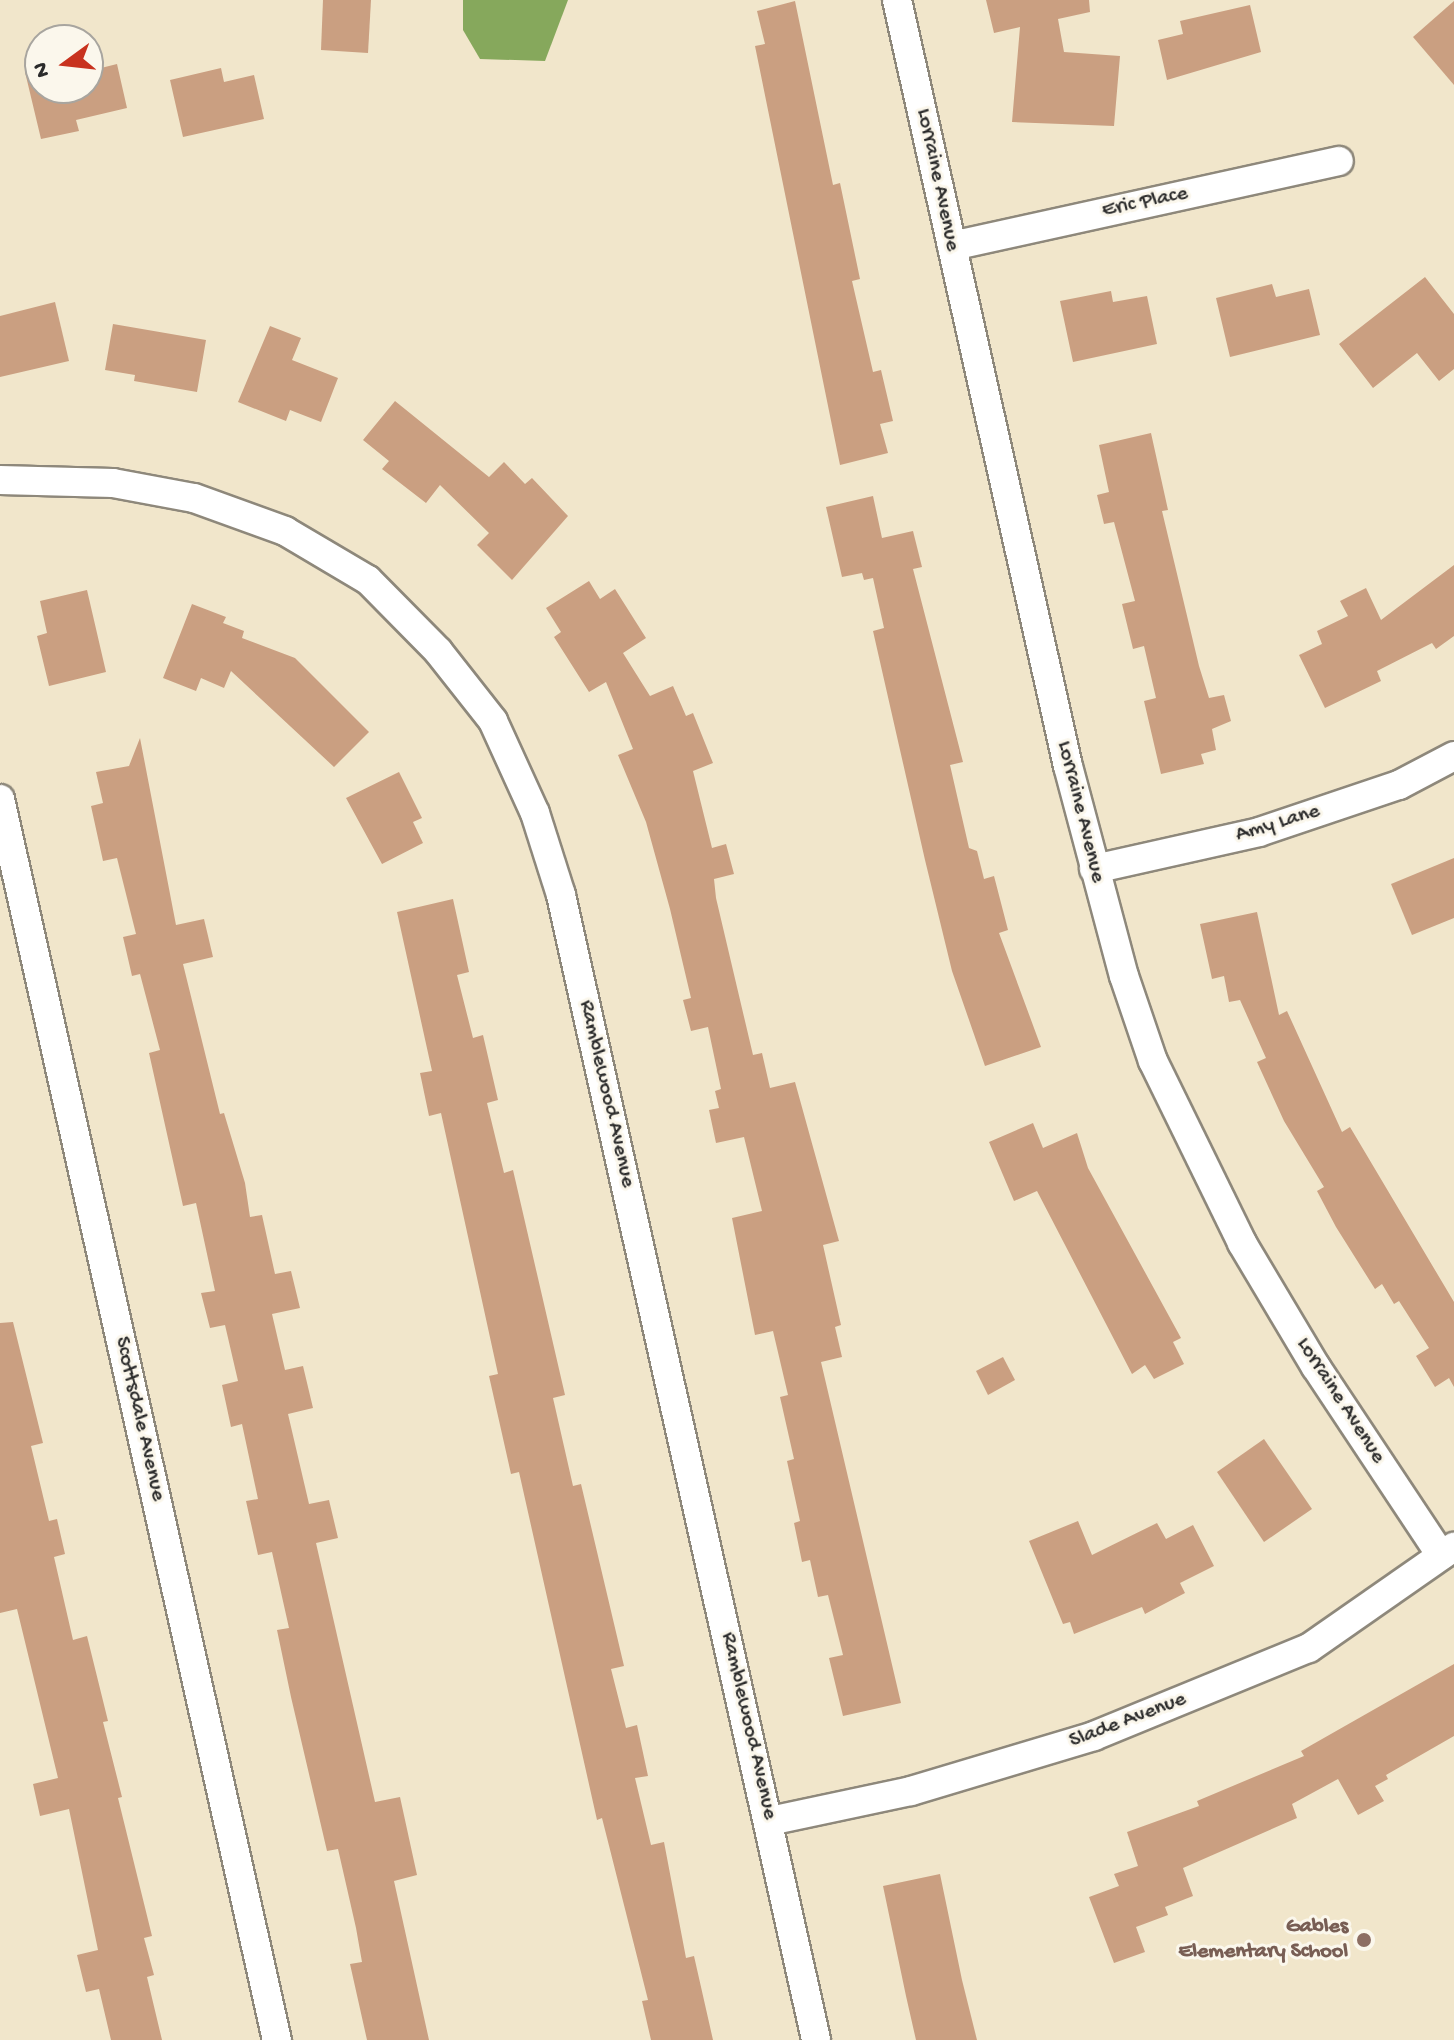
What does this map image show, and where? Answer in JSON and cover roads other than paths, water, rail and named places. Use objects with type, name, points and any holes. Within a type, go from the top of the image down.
[{"type":"street","name":"Lorraine Avenue","points":[[897,0],[1094,869],[1148,1047],[1187,1139],[1316,1367],[1448,1551]]},
{"type":"street","name":"Eric Place","points":[[952,246],[1339,161]]},
{"type":"street","name":"Ramblewood Avenue","points":[[0,480],[113,483],[194,498],[285,531],[368,580],[438,651],[493,721],[535,813],[561,895],[770,1821],[816,2040]]},
{"type":"street","name":"Amy Lane","points":[[1094,869],[1259,832],[1399,785],[1454,756]]},
{"type":"street","name":"Scottsdale Avenue","points":[[0,799],[277,2040]]},
{"type":"street","name":"Slade Avenue","points":[[770,1821],[911,1791],[1094,1736],[1309,1648],[1448,1551]]},
{"type":"place","name":"Gables Elementary School","points":[[1364,1940]]}]
